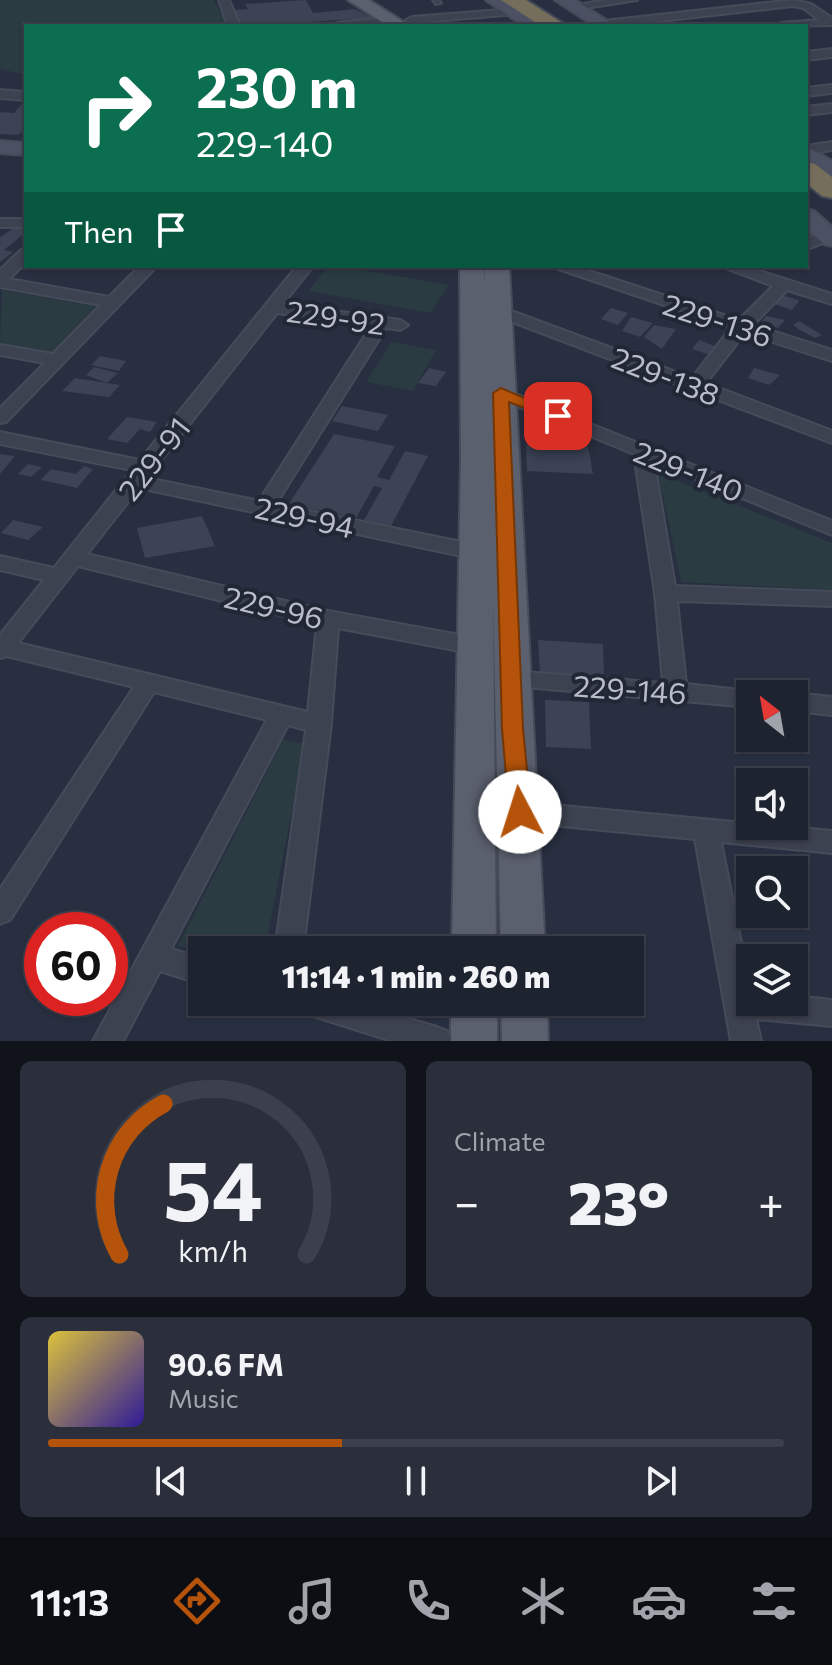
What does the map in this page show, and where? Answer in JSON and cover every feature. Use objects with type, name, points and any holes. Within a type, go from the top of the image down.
[{"type":"highway","points":[[544,0],[597,24]]},
{"type":"highway","points":[[512,6],[552,24]]},
{"type":"highway","points":[[808,172],[832,190]]},
{"type":"highway","points":[[808,201],[831,231]]},
{"type":"main road","points":[[357,0],[406,23]]},
{"type":"main road","points":[[377,0],[406,23]]},
{"type":"main road","points":[[472,268],[476,552],[474,936]]},
{"type":"main road","points":[[497,268],[512,728],[520,812],[523,936]]},
{"type":"main road","points":[[475,726],[512,728]]},
{"type":"main road","points":[[474,1016],[474,1041]]},
{"type":"main road","points":[[524,1016],[525,1041]]},
{"type":"street","points":[[224,0],[233,24]]},
{"type":"street","points":[[494,0],[512,6],[534,24]]},
{"type":"street","points":[[568,3],[632,0]]},
{"type":"street","points":[[568,3],[598,24]]},
{"type":"street","points":[[608,24],[800,3],[831,22]]},
{"type":"street","points":[[383,24],[512,6]]},
{"type":"street","points":[[808,24],[831,22]]},
{"type":"street","points":[[808,42],[823,56]]},
{"type":"street","points":[[808,92],[832,89]]},
{"type":"street","points":[[0,94],[24,96]]},
{"type":"street","points":[[811,110],[832,108]]},
{"type":"street","points":[[811,110],[832,116]]},
{"type":"street","points":[[808,151],[832,146]]},
{"type":"street","points":[[808,153],[832,171]]},
{"type":"street","points":[[808,217],[831,231],[808,244]]},
{"type":"street","points":[[0,223],[24,223]]},
{"type":"street","points":[[0,281],[24,255]]},
{"type":"street","points":[[0,418],[147,268]]},
{"type":"street","name":"229-91","points":[[1,648],[303,268]]},
{"type":"street","name":"229-136","points":[[564,268],[832,356]]},
{"type":"street","points":[[758,270],[784,284],[832,299]]},
{"type":"street","points":[[0,281],[114,303]]},
{"type":"street","points":[[695,386],[741,327],[784,284]]},
{"type":"street","name":"229-92","points":[[264,508],[391,323],[272,307]]},
{"type":"street","name":"229-138","points":[[500,312],[832,437]]},
{"type":"street","points":[[0,350],[59,360]]},
{"type":"street","name":"229-140","points":[[501,393],[832,528]]},
{"type":"street","name":"229-94","points":[[0,438],[264,508],[476,552]]},
{"type":"street","points":[[643,451],[666,593],[675,691]]},
{"type":"street","name":"229-96","points":[[74,558],[328,619],[476,646]]},
{"type":"street","points":[[0,563],[59,576]]},
{"type":"street","points":[[666,593],[832,599]]},
{"type":"street","points":[[291,936],[319,724],[328,619]]},
{"type":"street","points":[[1,648],[319,724]]},
{"type":"street","name":"229-146","points":[[511,679],[736,697]]},
{"type":"street","points":[[0,912],[149,682]]},
{"type":"street","points":[[808,703],[832,706]]},
{"type":"street","points":[[108,1041],[282,715]]},
{"type":"street","points":[[520,812],[832,842]]},
{"type":"street","points":[[706,832],[736,988]]},
{"type":"street","points":[[153,956],[188,967]]},
{"type":"street","points":[[808,1011],[832,1013]]},
{"type":"street","points":[[354,1016],[437,1041]]},
{"type":"street","points":[[741,1016],[746,1041]]},
{"type":"shaded area","points":[[0,0],[214,0],[227,24],[24,24],[24,75],[0,69]]},
{"type":"shaded area","points":[[326,268],[351,268],[449,285],[430,313],[309,291]]},
{"type":"shaded area","points":[[2,290],[98,307],[54,354],[0,344]]},
{"type":"shaded area","points":[[392,342],[436,350],[413,391],[366,382]]},
{"type":"shaded area","points":[[658,473],[832,543],[832,590],[681,582]]},
{"type":"shaded area","points":[[283,740],[305,744],[268,936],[188,936],[188,949],[178,946]]},
{"type":"building","points":[[306,0],[313,13],[355,9],[373,18],[240,24],[233,10],[248,9],[245,4]]},
{"type":"building","points":[[24,104],[24,129],[19,135],[0,134],[0,112],[14,113]]},
{"type":"building","points":[[16,227],[24,228],[24,234],[4,250],[13,252],[0,262],[0,237]]},
{"type":"building","points":[[781,295],[799,301],[792,310],[774,304]]},
{"type":"building","points":[[611,308],[628,313],[618,325],[601,319]]},
{"type":"building","points":[[766,316],[785,320],[778,328],[761,322]]},
{"type":"building","points":[[631,317],[653,323],[640,337],[622,331]]},
{"type":"building","points":[[799,321],[822,335],[815,338],[798,329],[793,325]]},
{"type":"building","points":[[654,325],[676,329],[662,349],[644,337]]},
{"type":"building","points":[[699,340],[717,347],[710,355],[692,349]]},
{"type":"building","points":[[100,356],[126,361],[119,371],[91,365]]},
{"type":"building","points":[[94,367],[118,373],[107,383],[86,375]]},
{"type":"building","points":[[429,368],[446,372],[436,386],[418,383]]},
{"type":"building","points":[[754,368],[780,375],[769,385],[748,378]]},
{"type":"building","points":[[75,378],[120,385],[109,397],[62,391]]},
{"type":"building","points":[[342,406],[388,415],[378,431],[332,421]]},
{"type":"building","points":[[127,417],[157,422],[150,432],[140,429],[127,443],[107,439]]},
{"type":"building","points":[[334,434],[395,446],[377,477],[389,480],[405,451],[428,456],[391,526],[364,520],[382,488],[374,486],[356,518],[289,504]]},
{"type":"building","points":[[526,445],[588,446],[593,474],[527,471]]},
{"type":"building","points":[[0,454],[15,456],[0,474]]},
{"type":"building","points":[[28,464],[42,467],[31,477],[18,474]]},
{"type":"building","points":[[84,466],[93,469],[77,488],[41,480],[51,469],[76,474]]},
{"type":"building","points":[[202,516],[215,546],[145,558],[137,528]]},
{"type":"building","points":[[13,520],[43,527],[28,540],[1,533]]},
{"type":"building","points":[[538,640],[603,644],[604,678],[540,675]]},
{"type":"building","points":[[545,700],[589,702],[591,749],[546,747]]},
{"type":"route","points":[[520,812],[512,728],[501,393],[558,416]]}]
